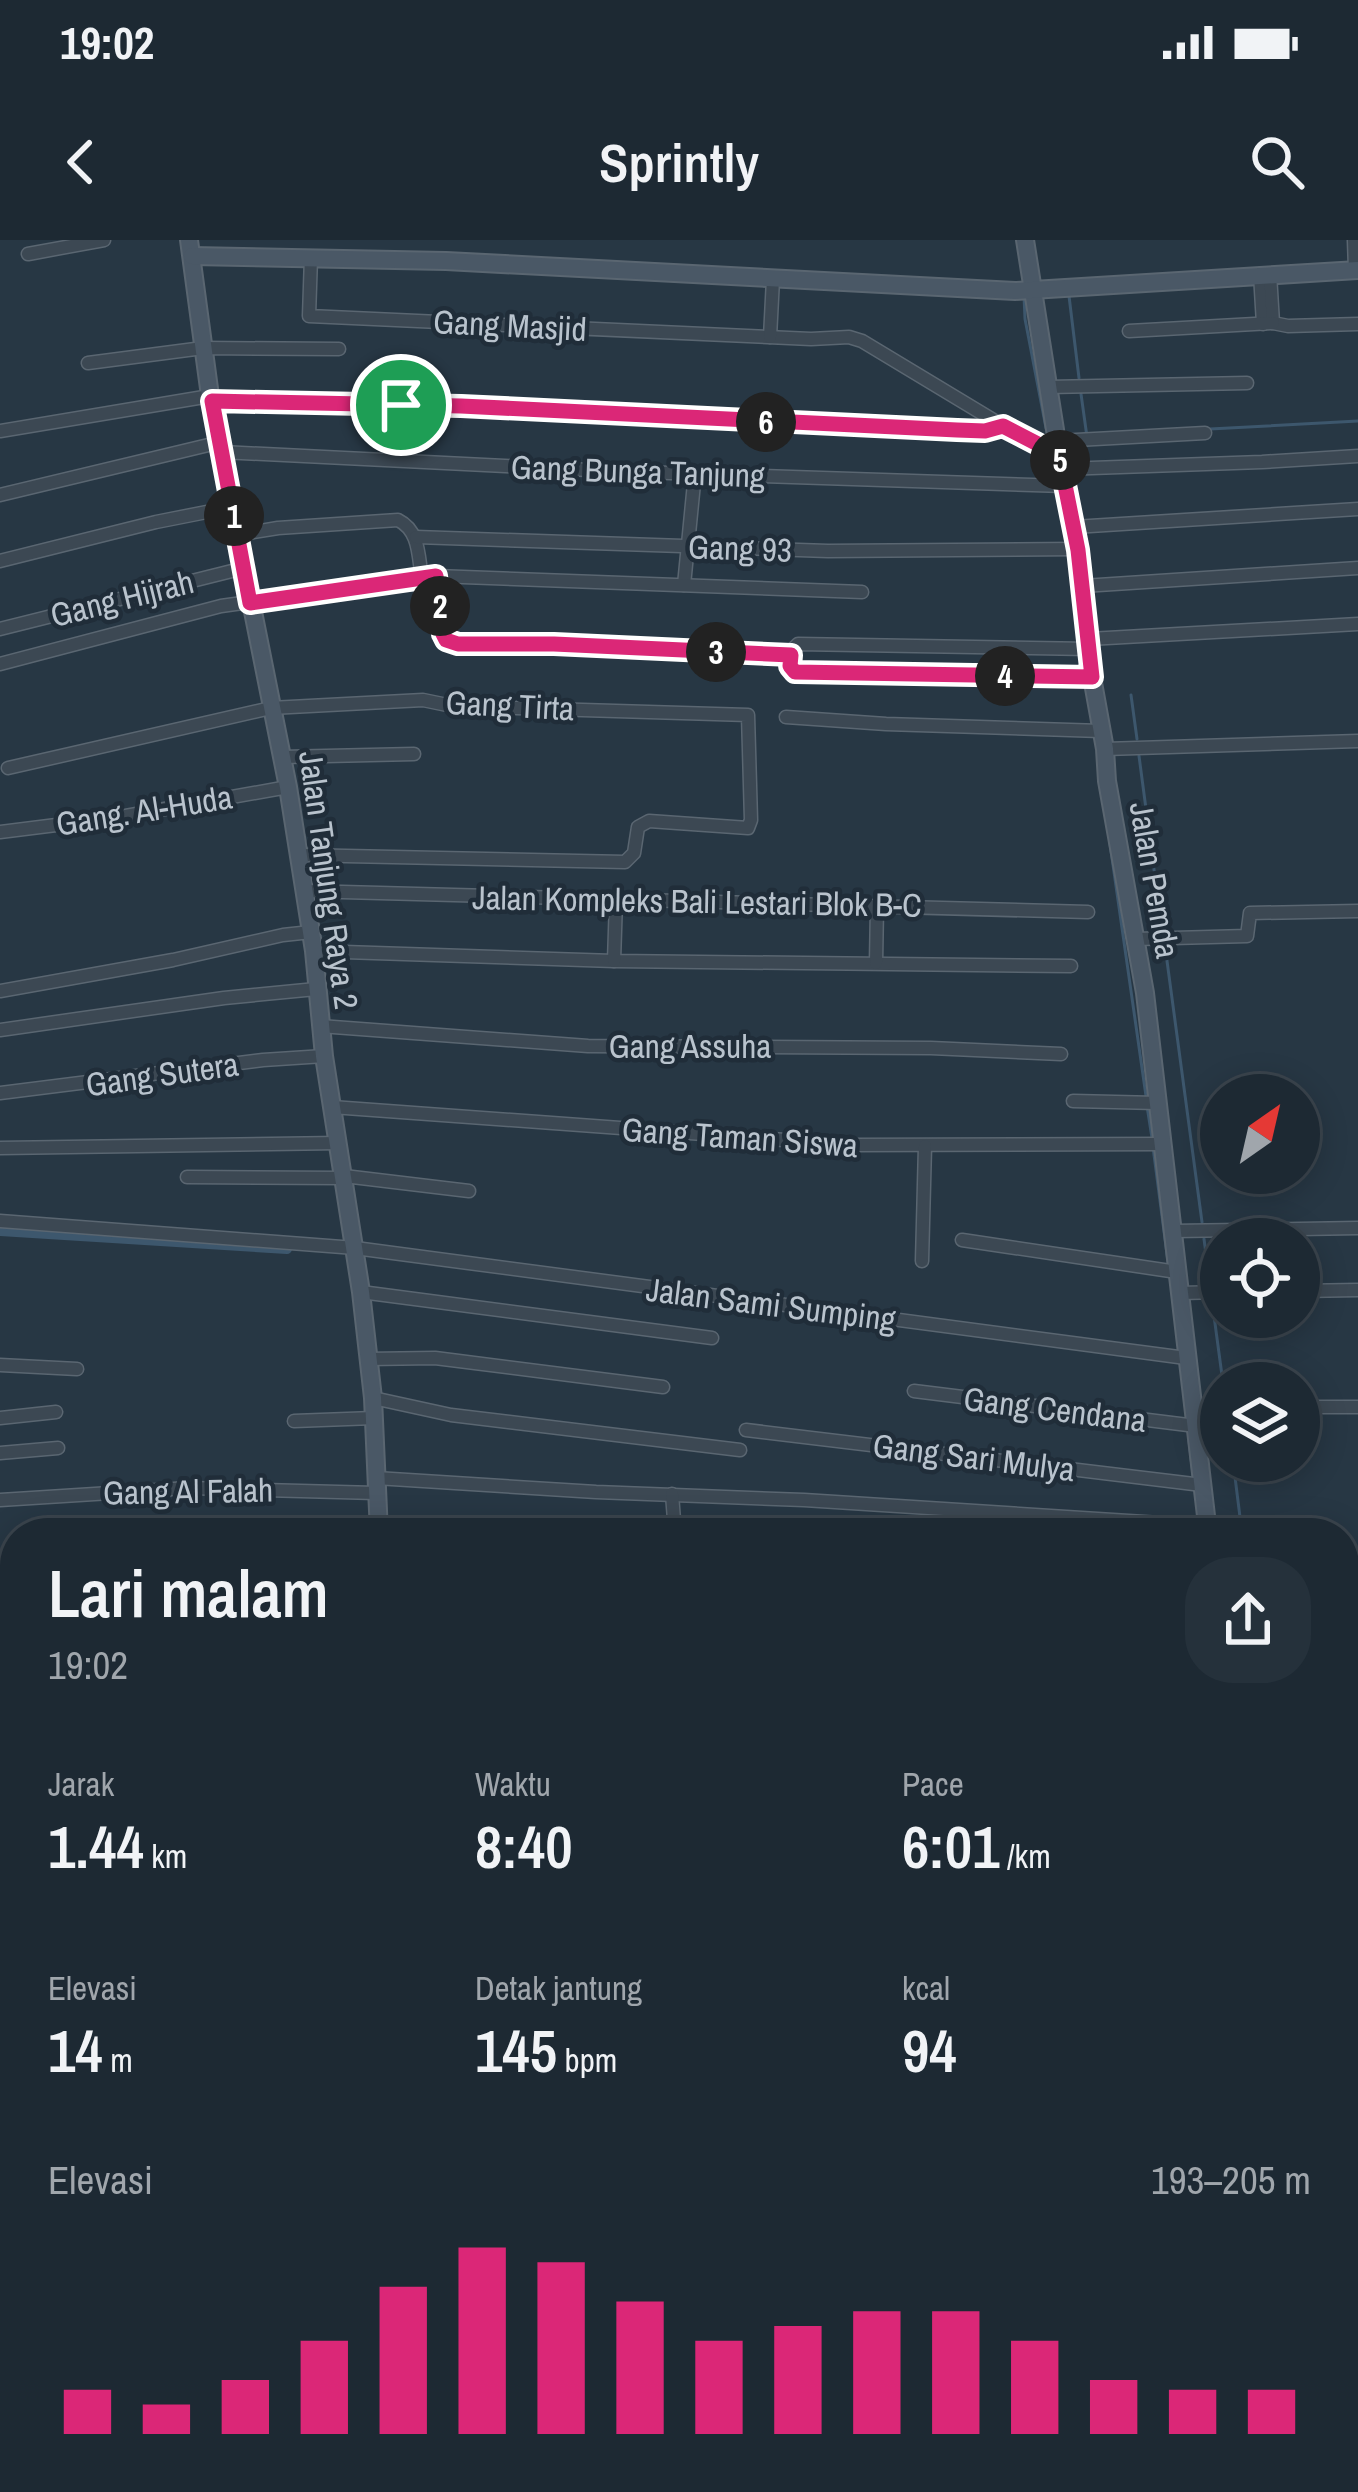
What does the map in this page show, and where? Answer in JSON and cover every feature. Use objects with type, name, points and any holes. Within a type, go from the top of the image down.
[{"type":"street","points":[[28,254],[104,240]]},
{"type":"street","name":"Jalan Pemda","points":[[1025,240],[1025,290],[1074,527],[1071,550],[1083,586],[1088,677],[1136,939],[1156,1079],[1154,1144],[1174,1231],[1206,1518]]},
{"type":"street","points":[[190,248],[1025,290],[1265,282],[1357,270],[1354,240]]},
{"type":"street","name":"Jalan Tanjung Raya 2","points":[[190,248],[236,535],[305,891],[324,1056],[356,1248],[373,1398],[378,1518]]},
{"type":"street","name":"Gang Masjid","points":[[311,257],[309,316],[770,337]]},
{"type":"street","points":[[773,279],[770,337],[856,338],[1003,426],[1058,466],[1262,463],[1358,456]]},
{"type":"street","points":[[1265,282],[1268,323]]},
{"type":"street","points":[[1129,332],[1268,323],[1358,324]]},
{"type":"street","points":[[88,363],[203,347],[339,349]]},
{"type":"street","points":[[1048,387],[1247,383]]},
{"type":"street","points":[[0,431],[212,399],[985,431],[1003,426]]},
{"type":"street","points":[[1058,466],[1205,433]]},
{"type":"street","name":"Gang Bunga Tanjung","points":[[0,495],[222,447],[537,468],[695,473],[1058,466]]},
{"type":"street","points":[[684,585],[695,473]]},
{"type":"street","points":[[0,561],[232,507]]},
{"type":"street","points":[[1074,527],[1358,509]]},
{"type":"street","name":"Gang 93","points":[[236,535],[398,520],[416,538],[882,552],[1071,550]]},
{"type":"street","points":[[416,538],[443,634],[451,643],[791,655]]},
{"type":"street","name":"Gang Hijrah","points":[[0,629],[244,568]]},
{"type":"street","points":[[1083,586],[1358,568]]},
{"type":"street","points":[[0,664],[200,611],[429,577],[862,592]]},
{"type":"street","points":[[1088,677],[795,672],[790,666],[798,644],[1086,646],[1358,624]]},
{"type":"street","name":"Gang Tirta","points":[[8,768],[272,708],[423,700],[452,706],[748,716],[752,820],[748,828],[649,821],[638,827],[634,853],[626,862],[298,855]]},
{"type":"street","points":[[786,717],[1011,726],[1099,735],[1358,741]]},
{"type":"street","points":[[282,757],[415,754]]},
{"type":"street","name":"Gang. Al-Huda","points":[[0,832],[120,817],[288,787]]},
{"type":"street","name":"Jalan Kompleks Bali Lestari Blok B-C","points":[[305,891],[1088,912]]},
{"type":"street","points":[[614,962],[616,900]]},
{"type":"street","points":[[876,963],[877,906]]},
{"type":"street","points":[[1136,939],[1247,937],[1250,913],[1358,911]]},
{"type":"street","points":[[0,992],[311,932]]},
{"type":"street","points":[[314,952],[614,962],[1071,966]]},
{"type":"street","points":[[0,1030],[316,988]]},
{"type":"street","name":"Gang Assuha","points":[[320,1026],[588,1046],[931,1048],[1061,1054]]},
{"type":"street","name":"Gang Sutera","points":[[0,1093],[324,1056]]},
{"type":"street","points":[[1073,1101],[1157,1103]]},
{"type":"street","name":"Gang Taman Siswa","points":[[332,1107],[800,1143],[1154,1144]]},
{"type":"street","points":[[0,1148],[339,1144]]},
{"type":"street","points":[[922,1261],[925,1146]]},
{"type":"street","points":[[188,1177],[344,1177],[470,1192]]},
{"type":"street","name":"Jalan Sami Sumping","points":[[0,1221],[356,1248],[1186,1358]]},
{"type":"street","points":[[1174,1231],[1358,1228]]},
{"type":"street","points":[[962,1240],[1177,1272]]},
{"type":"street","points":[[1320,1291],[1358,1290]]},
{"type":"street","points":[[361,1292],[712,1338]]},
{"type":"street","points":[[1180,1293],[1200,1293]]},
{"type":"street","points":[[367,1359],[435,1358],[662,1388]]},
{"type":"street","points":[[0,1365],[77,1369]]},
{"type":"street","name":"Gang Cendana","points":[[914,1391],[1200,1416]]},
{"type":"street","points":[[373,1398],[451,1415],[740,1450]]},
{"type":"street","points":[[1320,1408],[1358,1407]]},
{"type":"street","points":[[0,1418],[56,1412]]},
{"type":"street","points":[[294,1421],[374,1418]]},
{"type":"street","name":"Gang Sari Mulya","points":[[746,1430],[1202,1485]]},
{"type":"street","points":[[0,1453],[58,1448]]},
{"type":"street","name":"Gang Al Falah","points":[[0,1500],[189,1488],[376,1485],[672,1494],[1057,1518]]},
{"type":"street","points":[[672,1494],[674,1518]]},
{"type":"waterway","points":[[1024,296],[1046,428]]},
{"type":"waterway","points":[[1069,296],[1079,378]]},
{"type":"waterway","points":[[1081,394],[1087,437]]},
{"type":"waterway","points":[[1210,429],[1358,421]]},
{"type":"waterway","points":[[1065,526],[1068,546]]},
{"type":"waterway","points":[[1069,556],[1077,617]]},
{"type":"waterway","points":[[1131,695],[1137,739]]},
{"type":"waterway","points":[[1139,756],[1162,930]]},
{"type":"waterway","points":[[1110,844],[1146,1096]]},
{"type":"waterway","points":[[1165,946],[1201,1218]]},
{"type":"waterway","points":[[1147,1106],[1152,1138]]},
{"type":"waterway","points":[[1153,1147],[1168,1262]]},
{"type":"waterway","points":[[0,1231],[287,1249]]},
{"type":"waterway","points":[[1217,1338],[1220,1362]]},
{"type":"waterway","points":[[1189,1441],[1193,1475]]},
{"type":"waterway","points":[[1236,1482],[1240,1518]]},
{"type":"route","points":[[212,401],[401,405],[985,431],[1003,426],[1059,455],[1078,550],[1092,677],[795,672],[791,655],[451,643],[443,634],[436,576],[250,603],[212,401]]}]
